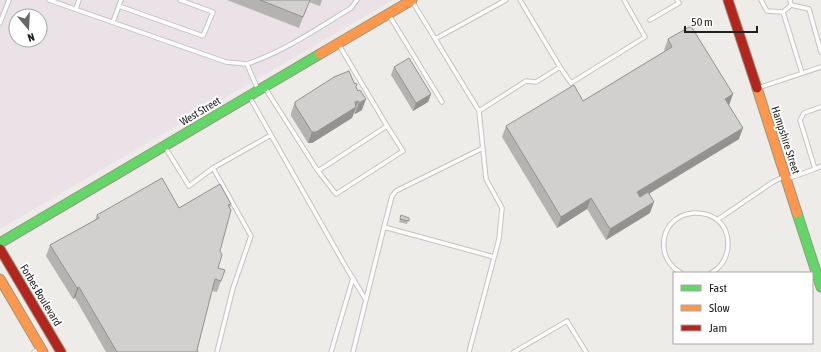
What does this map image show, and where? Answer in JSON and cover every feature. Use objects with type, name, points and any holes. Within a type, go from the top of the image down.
[{"type":"street","name":"West Street","points":[[0,243],[412,0]]},
{"type":"street","name":"Hampshire Street","points":[[728,0],[821,287]]},
{"type":"street","name":"Forbes Boulevard","points":[[0,249],[57,351]]},
{"type":"street","points":[[0,279],[40,351]]},
{"type":"lane","points":[[0,23],[9,0]]},
{"type":"lane","points":[[50,0],[226,62],[247,64],[264,58],[288,46],[352,8],[357,0]]},
{"type":"lane","points":[[76,9],[79,0]]},
{"type":"lane","points":[[113,22],[121,0]]},
{"type":"lane","points":[[119,6],[203,36],[213,12],[180,0]]},
{"type":"lane","points":[[412,0],[479,111],[486,179],[502,208],[499,239],[469,352]]},
{"type":"lane","points":[[435,39],[506,0]]},
{"type":"lane","points":[[520,0],[571,83],[645,37],[624,0]]},
{"type":"lane","points":[[650,20],[679,3],[677,0]]},
{"type":"lane","points":[[761,0],[767,11],[783,12],[791,5]]},
{"type":"lane","points":[[790,0],[791,5]]},
{"type":"lane","points":[[791,5],[809,9],[821,52]]},
{"type":"lane","points":[[783,12],[802,73]]},
{"type":"lane","points":[[389,14],[442,102]]},
{"type":"lane","points":[[247,64],[261,89],[318,171],[336,194],[403,151],[338,44]]},
{"type":"lane","points":[[479,111],[526,81],[536,82],[560,67]]},
{"type":"lane","points":[[757,88],[821,67]]},
{"type":"lane","points":[[249,96],[366,300]]},
{"type":"lane","points":[[815,169],[800,120],[804,113],[821,107]]},
{"type":"lane","points":[[318,171],[388,126]]},
{"type":"lane","points":[[164,146],[189,186],[213,168],[271,135]]},
{"type":"lane","points":[[353,352],[392,196],[396,191],[483,148]]},
{"type":"lane","points":[[717,220],[773,182],[821,166]]},
{"type":"lane","points":[[213,168],[251,236],[233,288],[217,352]]},
{"type":"lane","points":[[680,272],[671,266],[664,252],[665,236],[668,228],[679,217],[691,213],[703,213],[717,220],[726,233],[728,250],[721,264],[712,272]]},
{"type":"lane","points":[[384,227],[494,257]]},
{"type":"lane","points":[[331,352],[353,278]]},
{"type":"lane","points":[[514,352],[567,320],[586,352]]},
{"type":"shaded area","points":[[0,0],[393,0],[0,229]]},
{"type":"building","points":[[260,0],[310,0],[303,17]]},
{"type":"building","points":[[691,26],[733,94],[725,99],[743,128],[637,192],[640,197],[648,192],[654,202],[610,229],[591,198],[561,217],[506,126],[574,85],[583,101],[672,47],[668,39]]},
{"type":"building","points":[[409,58],[431,94],[416,103],[394,67]]},
{"type":"building","points":[[349,71],[354,83],[357,84],[356,87],[358,91],[360,90],[366,99],[359,103],[358,101],[355,102],[356,107],[316,132],[312,132],[295,105],[295,102],[334,77]]},
{"type":"building","points":[[162,178],[179,208],[220,184],[231,204],[228,205],[231,210],[220,251],[222,255],[218,268],[225,270],[221,281],[215,279],[197,350],[198,352],[117,352],[79,287],[77,288],[50,245],[99,218],[97,215]]},
{"type":"building","points":[[401,215],[409,218],[409,221],[400,219]]},
{"type":"traffic: fast","points":[[0,243],[320,54]]},
{"type":"traffic: fast","points":[[797,213],[821,287]]},
{"type":"traffic: slow","points":[[320,54],[412,0]]},
{"type":"traffic: slow","points":[[757,88],[797,213]]},
{"type":"traffic: slow","points":[[0,279],[43,352]]},
{"type":"traffic: jam","points":[[728,0],[757,88]]},
{"type":"traffic: jam","points":[[0,249],[61,352]]}]
